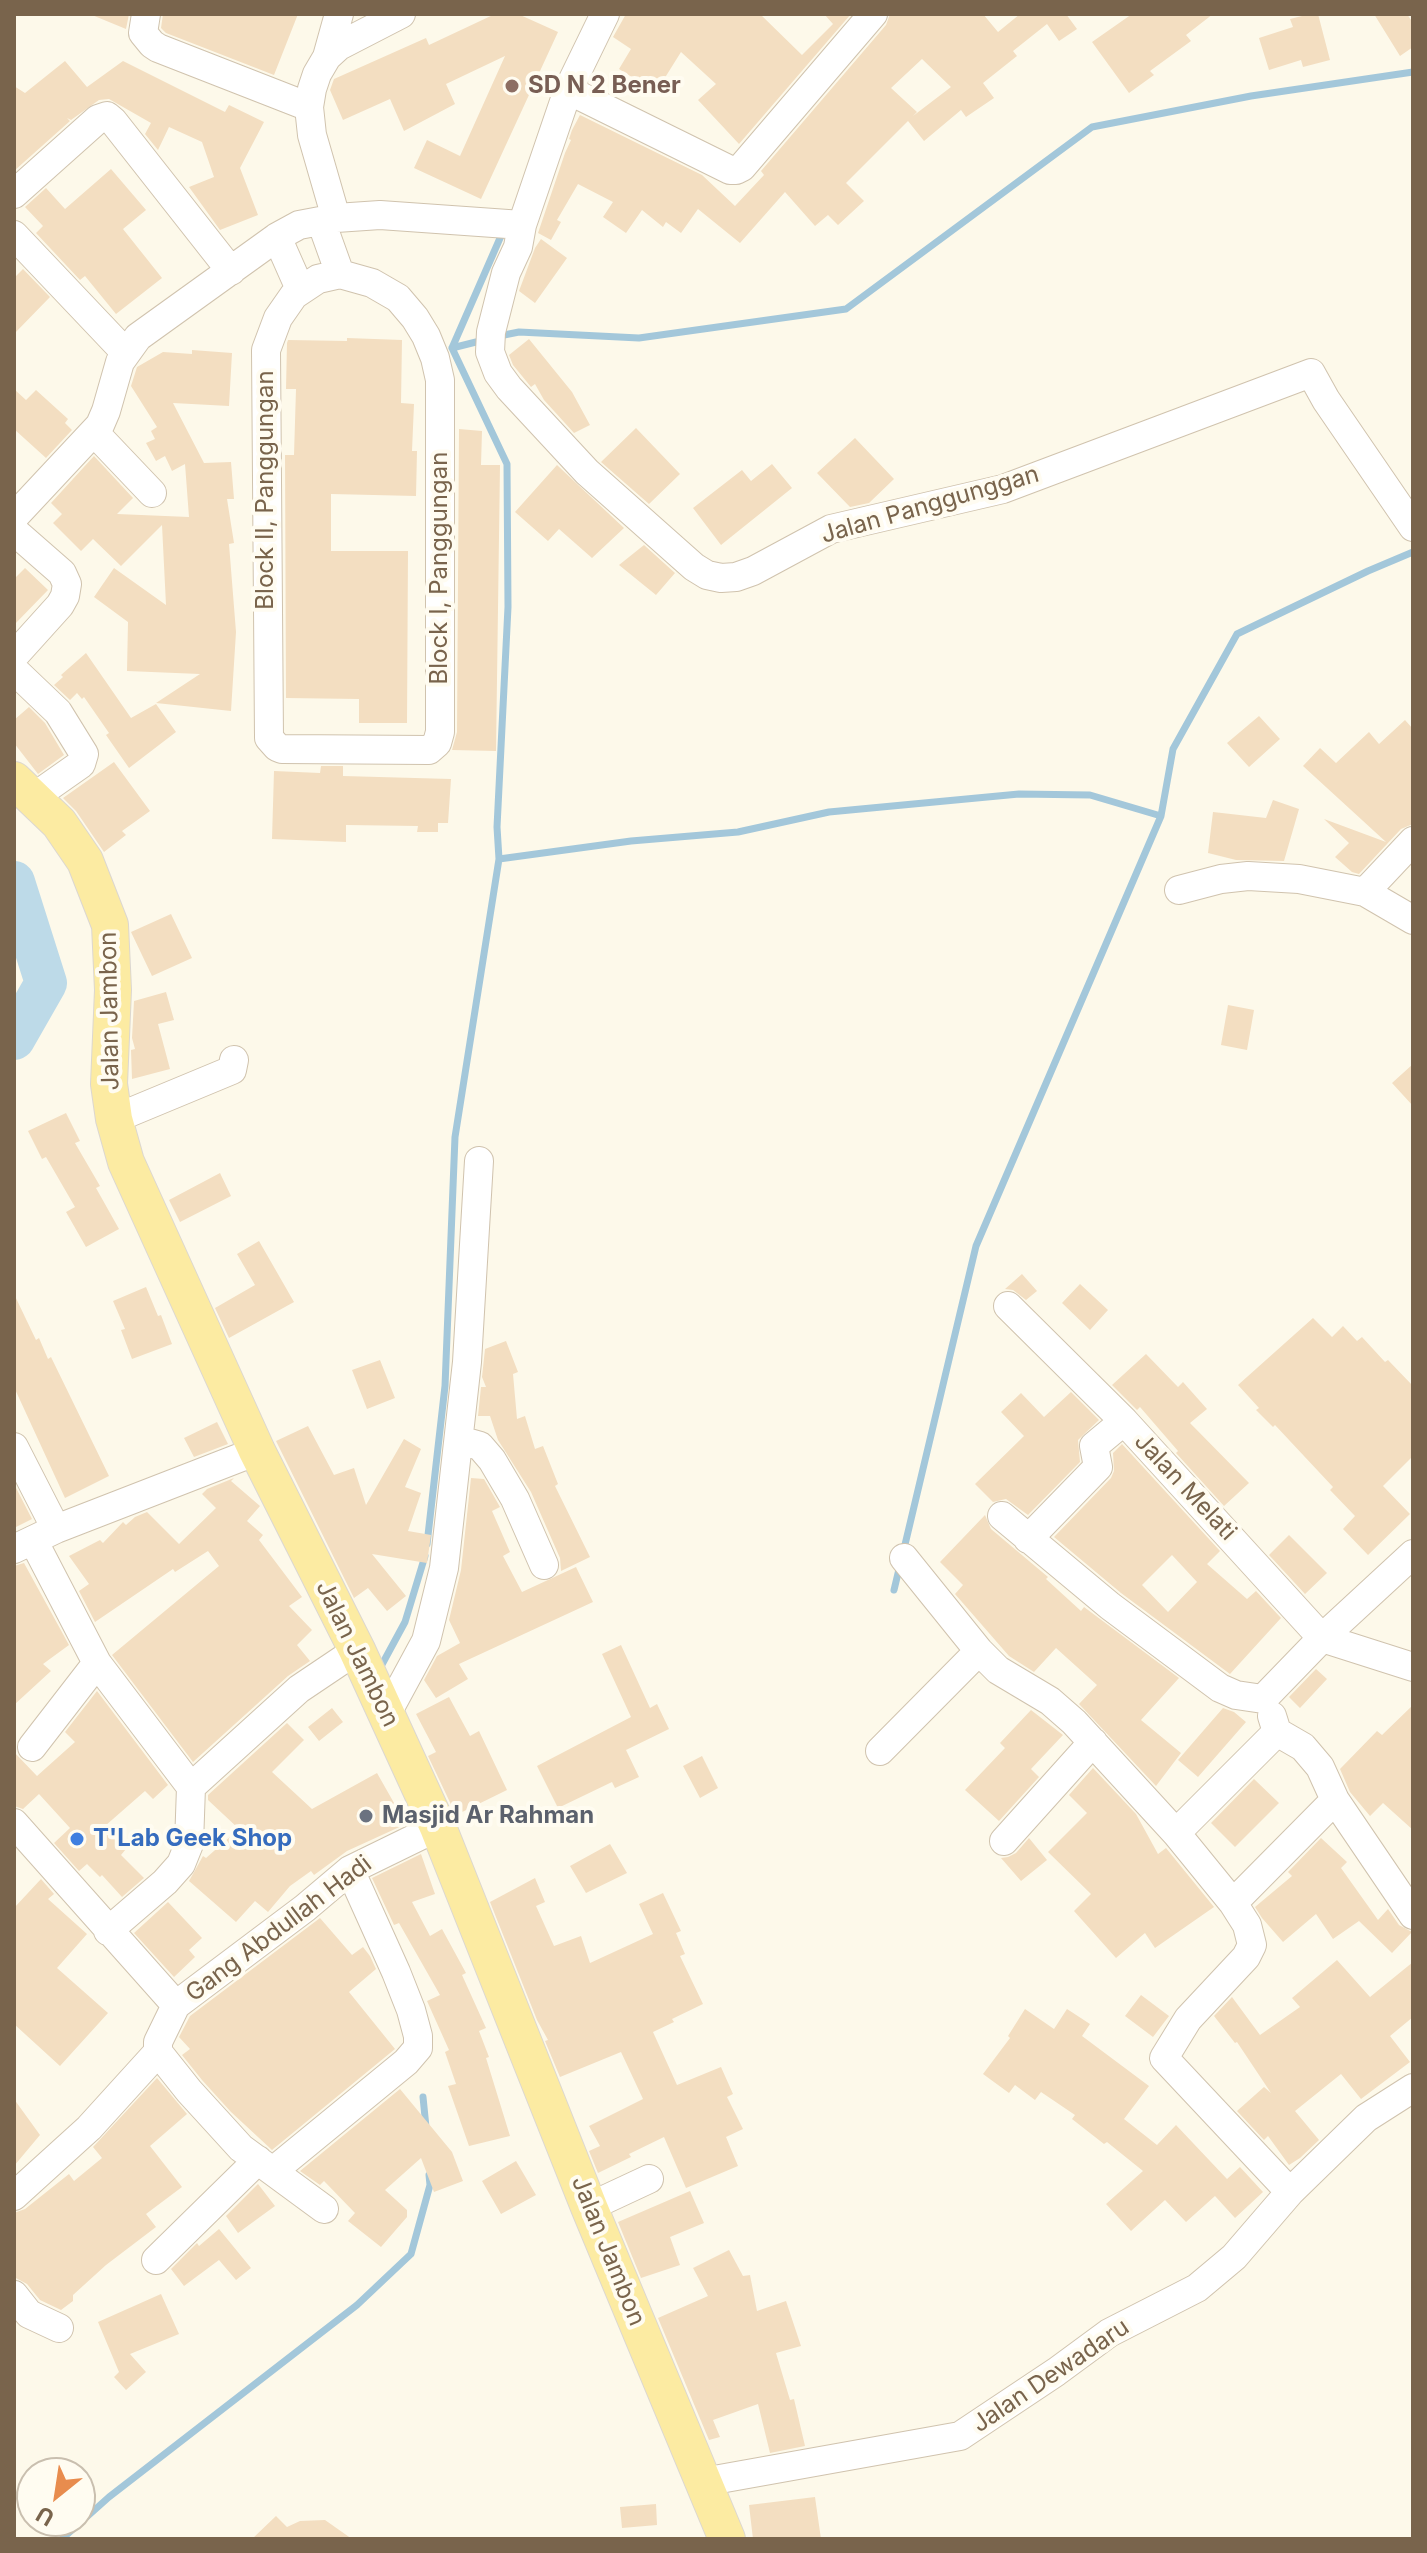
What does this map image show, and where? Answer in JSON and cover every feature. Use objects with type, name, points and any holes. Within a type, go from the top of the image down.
[{"type":"main road","name":"Jalan Jambon","points":[[19,785],[59,823],[85,861],[110,925],[113,990],[109,1084],[114,1119],[126,1162],[257,1451],[357,1650],[438,1827],[589,2207],[727,2539]]},
{"type":"street","points":[[146,14],[143,33],[158,48],[309,107]]},
{"type":"street","points":[[277,237],[300,289],[318,279],[340,274],[309,107],[317,74],[327,57],[339,14]]},
{"type":"street","points":[[327,57],[354,37],[401,14]]},
{"type":"street","points":[[14,517],[94,432],[104,417],[125,352],[138,337],[277,237],[299,225],[380,215],[509,224],[605,14]]},
{"type":"street","points":[[568,90],[730,170],[736,170],[742,167],[873,14]]},
{"type":"street","points":[[14,194],[98,119],[107,116],[231,271]]},
{"type":"street","name":"Jalan Panggunggan","points":[[509,224],[518,247],[506,273],[491,332],[490,352],[498,373],[587,472],[707,575],[736,577],[831,529],[1003,489],[1311,373],[1413,527]]},
{"type":"street","points":[[14,235],[125,352]]},
{"type":"street","name":"Block I, Panggungan","points":[[272,743],[282,749],[429,750],[440,738],[440,380],[426,336],[398,298],[372,283],[340,274]]},
{"type":"street","name":"Block II, Panggungan","points":[[272,743],[268,732],[265,367],[271,333],[287,304],[300,289]]},
{"type":"street","points":[[94,432],[152,493]]},
{"type":"street","points":[[14,531],[62,573],[67,584],[60,605],[14,656]]},
{"type":"street","points":[[14,670],[58,712],[84,754],[81,764],[19,785]]},
{"type":"street","points":[[1365,892],[1413,841]]},
{"type":"street","points":[[1179,890],[1221,879],[1273,876],[1365,892],[1413,920]]},
{"type":"street","points":[[114,1119],[232,1070],[234,1060]]},
{"type":"street","points":[[387,1713],[426,1641],[444,1568],[470,1318],[479,1161]]},
{"type":"street","points":[[1008,1306],[1124,1421]]},
{"type":"street","name":"Jalan Melati","points":[[1028,1539],[1098,1467],[1094,1446],[1124,1421],[1322,1638]]},
{"type":"street","points":[[459,1440],[480,1446],[492,1460],[515,1499],[544,1565]]},
{"type":"street","points":[[14,1447],[35,1539],[97,1663],[191,1787],[187,1854],[165,1882],[108,1931]]},
{"type":"street","points":[[35,1539],[257,1451]]},
{"type":"street","points":[[1002,1516],[1110,1606],[1220,1688],[1236,1695],[1263,1699]]},
{"type":"street","points":[[1263,1699],[1322,1638],[1413,1554]]},
{"type":"street","points":[[904,1558],[979,1651],[1007,1678],[1061,1710],[1093,1742],[1176,1833],[1247,1925],[1252,1945],[1246,1957],[1188,2019],[1164,2058],[1290,2192]]},
{"type":"street","points":[[1322,1638],[1413,1667]]},
{"type":"street","points":[[191,1787],[299,1689],[357,1650]]},
{"type":"street","points":[[880,1751],[979,1651]]},
{"type":"street","points":[[32,1747],[97,1663]]},
{"type":"street","points":[[1263,1699],[1275,1720],[1277,1732]]},
{"type":"street","points":[[1277,1732],[1303,1747],[1320,1767],[1335,1800],[1413,1915]]},
{"type":"street","points":[[1176,1833],[1277,1732]]},
{"type":"street","points":[[1004,1841],[1093,1742]]},
{"type":"street","points":[[1233,1903],[1335,1800]]},
{"type":"street","points":[[14,1823],[176,2005]]},
{"type":"street","name":"Gang Abdullah Hadi","points":[[14,2196],[89,2128],[158,2052],[158,2042],[176,2005],[350,1870],[438,1827]]},
{"type":"street","points":[[156,2260],[266,2166],[406,2062],[418,2048],[415,2023],[396,1972],[350,1870]]},
{"type":"street","points":[[158,2052],[233,2140],[324,2209]]},
{"type":"street","name":"Jalan Dewadaru","points":[[703,2482],[960,2436],[1109,2333],[1197,2288],[1234,2257],[1290,2192],[1366,2118],[1413,2088]]},
{"type":"street","points":[[589,2207],[649,2179]]},
{"type":"street","points":[[14,2295],[29,2314],[59,2328]]},
{"type":"building","points":[[129,14],[126,29],[92,15]]},
{"type":"building","points":[[163,14],[298,14],[274,75],[166,33],[161,28]]},
{"type":"building","points":[[495,14],[518,14],[558,32],[481,199],[414,168],[427,140],[460,156],[505,56],[446,84],[455,104],[404,131],[390,99],[343,120],[330,90],[334,79],[426,38],[429,45]]},
{"type":"building","points":[[626,14],[760,14],[802,55],[833,24],[824,14],[851,14],[739,144],[698,100],[716,84],[681,52],[656,92],[619,69],[631,49],[613,37]]},
{"type":"building","points":[[890,14],[983,14],[998,32],[1020,14],[1066,14],[1077,29],[1059,41],[1047,24],[1013,51],[1017,56],[983,83],[994,98],[966,117],[961,110],[924,141],[908,121],[846,183],[864,201],[838,225],[828,215],[815,226],[785,192],[740,243],[698,209],[681,233],[666,222],[663,227],[642,210],[626,233],[603,217],[613,202],[578,184],[557,220],[561,222],[551,240],[538,233],[572,130],[580,115],[702,175],[735,206],[764,175],[761,171],[886,25]],"holes":[[[922,59],[951,87],[913,116],[917,112],[891,88]]]},
{"type":"building","points":[[1132,14],[1213,14],[1186,35],[1191,41],[1150,71],[1154,75],[1129,93],[1092,42]]},
{"type":"building","points":[[1318,14],[1330,60],[1303,67],[1301,60],[1269,70],[1259,38],[1293,27],[1290,19]]},
{"type":"building","points":[[1374,14],[1407,14],[1413,23],[1413,47],[1400,56]]},
{"type":"building","points":[[65,61],[87,87],[123,61],[225,112],[229,105],[264,122],[240,168],[258,215],[220,230],[189,187],[214,177],[202,142],[169,127],[158,150],[145,134],[151,123],[109,99],[99,100],[71,120],[67,118],[70,121],[14,171],[14,86],[25,93]]},
{"type":"building","points":[[111,169],[146,210],[123,229],[162,278],[116,314],[85,276],[80,280],[36,233],[43,226],[25,207],[46,188],[65,209]]},
{"type":"building","points":[[541,239],[567,258],[535,303],[519,291]]},
{"type":"building","points":[[23,269],[50,297],[14,334],[14,278]]},
{"type":"building","points":[[347,338],[402,340],[401,403],[414,404],[412,451],[417,451],[416,496],[331,494],[331,551],[408,551],[407,723],[359,723],[359,699],[286,698],[285,455],[294,455],[296,389],[286,389],[287,343],[288,340],[347,341]]},
{"type":"building","points":[[529,339],[572,392],[590,425],[574,433],[544,400],[535,384],[531,387],[513,365],[509,355]]},
{"type":"building","points":[[192,350],[232,353],[229,406],[173,403],[204,463],[231,462],[234,499],[227,499],[234,543],[229,544],[236,632],[231,711],[156,703],[200,674],[127,671],[128,622],[94,597],[114,568],[166,605],[162,525],[121,566],[93,539],[81,551],[53,523],[62,514],[51,503],[94,456],[133,498],[117,514],[189,517],[185,464],[172,471],[165,456],[156,461],[146,443],[155,439],[151,431],[157,427],[131,386],[137,367],[163,352],[192,354]]},
{"type":"building","points":[[14,389],[26,400],[36,390],[68,419],[65,423],[72,430],[46,458],[14,429]]},
{"type":"building","points":[[636,428],[680,474],[649,504],[601,462]]},
{"type":"building","points":[[459,429],[482,431],[481,465],[500,465],[496,751],[452,750],[457,732]]},
{"type":"building","points":[[855,438],[894,479],[869,503],[850,507],[817,473]]},
{"type":"building","points":[[772,464],[792,488],[721,545],[693,508],[742,470],[751,481]]},
{"type":"building","points":[[557,465],[624,528],[592,558],[559,529],[548,541],[515,512]]},
{"type":"building","points":[[644,545],[675,573],[656,595],[619,565]]},
{"type":"building","points":[[25,568],[48,590],[14,625],[14,579]]},
{"type":"building","points":[[86,653],[131,718],[156,704],[176,732],[129,768],[84,697],[82,699],[77,693],[70,700],[54,685]]},
{"type":"building","points":[[29,707],[45,723],[64,755],[38,774],[14,743],[14,720]]},
{"type":"building","points":[[1259,716],[1280,739],[1249,767],[1227,743]]},
{"type":"building","points":[[1405,720],[1413,729],[1413,824],[1401,829],[1359,874],[1352,872],[1335,857],[1349,843],[1324,819],[1386,842],[1303,766],[1320,748],[1336,763],[1369,732],[1379,744]]},
{"type":"building","points":[[114,762],[150,811],[122,831],[126,835],[104,852],[76,811],[63,798]]},
{"type":"building","points":[[321,766],[343,766],[343,776],[451,779],[448,823],[438,823],[438,832],[417,832],[418,826],[346,825],[346,842],[272,839],[274,771],[320,773]]},
{"type":"building","points":[[1273,800],[1299,809],[1284,861],[1236,860],[1208,853],[1213,812],[1266,818]]},
{"type":"building","points":[[171,914],[192,958],[152,976],[131,932]]},
{"type":"building","points":[[166,992],[174,1020],[158,1024],[170,1069],[132,1079],[134,1001]]},
{"type":"building","points":[[1228,1005],[1254,1010],[1247,1050],[1221,1045]]},
{"type":"building","points":[[1413,1064],[1413,1106],[1392,1083]]},
{"type":"building","points":[[66,1113],[80,1141],[75,1143],[100,1186],[96,1188],[119,1229],[86,1247],[66,1212],[75,1207],[46,1157],[42,1159],[28,1131]]},
{"type":"building","points":[[220,1173],[231,1196],[180,1222],[169,1200]]},
{"type":"building","points":[[259,1241],[294,1302],[229,1338],[215,1308],[255,1285],[237,1254]]},
{"type":"building","points":[[1022,1274],[1037,1291],[1026,1300],[1013,1290],[1005,1289]]},
{"type":"building","points":[[1080,1284],[1108,1310],[1090,1330],[1062,1303]]},
{"type":"building","points":[[146,1287],[172,1344],[132,1359],[121,1330],[125,1329],[113,1301]]},
{"type":"building","points":[[14,1294],[36,1340],[39,1338],[48,1359],[51,1357],[109,1476],[65,1498],[14,1387]]},
{"type":"building","points":[[1313,1318],[1332,1337],[1343,1326],[1357,1341],[1362,1337],[1413,1386],[1413,1456],[1383,1486],[1410,1514],[1368,1555],[1343,1529],[1355,1516],[1330,1490],[1333,1487],[1275,1425],[1273,1427],[1256,1410],[1259,1408],[1238,1385]]},
{"type":"building","points":[[506,1341],[518,1372],[513,1374],[517,1419],[525,1416],[535,1449],[543,1446],[558,1484],[555,1486],[590,1557],[561,1571],[560,1558],[531,1492],[498,1440],[490,1416],[478,1416],[481,1387],[486,1387],[482,1377],[485,1349]]},
{"type":"building","points":[[1146,1354],[1178,1387],[1183,1382],[1207,1409],[1190,1423],[1249,1483],[1224,1506],[1140,1407],[1137,1410],[1112,1385]]},
{"type":"building","points":[[380,1360],[395,1398],[367,1409],[352,1370]]},
{"type":"building","points":[[1071,1392],[1099,1420],[1078,1440],[1080,1462],[1028,1515],[1006,1499],[993,1502],[975,1484],[1024,1436],[1001,1412],[1021,1393],[1044,1417]]},
{"type":"building","points":[[217,1422],[228,1444],[194,1457],[184,1438]]},
{"type":"building","points":[[308,1426],[334,1475],[354,1468],[366,1505],[404,1439],[421,1449],[405,1487],[421,1493],[408,1531],[431,1535],[427,1563],[372,1554],[406,1596],[387,1611],[368,1588],[354,1598],[276,1441]]},
{"type":"building","points":[[1122,1444],[1220,1551],[1207,1564],[1247,1599],[1256,1591],[1281,1618],[1230,1674],[1121,1593],[1054,1537],[1111,1478],[1114,1471],[1113,1453]],"holes":[[[1172,1555],[1197,1582],[1168,1612],[1142,1585]]]},
{"type":"building","points":[[234,1478],[231,1481],[260,1506],[247,1521],[263,1535],[259,1540],[302,1597],[289,1606],[312,1630],[297,1645],[310,1661],[288,1676],[193,1762],[112,1655],[219,1566],[208,1551],[175,1572],[173,1569],[95,1622],[79,1591],[89,1584],[69,1556],[100,1540],[103,1543],[123,1522],[126,1525],[147,1512],[179,1544],[216,1508],[202,1494]]},
{"type":"building","points":[[471,1478],[484,1479],[500,1507],[492,1511],[510,1552],[503,1556],[522,1592],[576,1567],[593,1602],[459,1664],[468,1679],[436,1698],[424,1680],[437,1656],[460,1643],[449,1620],[461,1570]]},
{"type":"building","points":[[14,1484],[32,1519],[14,1528]]},
{"type":"building","points":[[985,1515],[991,1529],[1048,1577],[1046,1579],[1081,1611],[1084,1607],[1179,1678],[1141,1720],[1181,1753],[1156,1786],[1079,1704],[1097,1685],[1056,1648],[1034,1672],[1009,1656],[955,1594],[963,1585],[940,1562]]},
{"type":"building","points":[[1289,1535],[1327,1573],[1305,1594],[1269,1555]]},
{"type":"building","points":[[24,1563],[69,1645],[43,1664],[51,1671],[14,1705],[14,1566]]},
{"type":"building","points":[[621,1645],[650,1708],[657,1704],[669,1729],[626,1750],[639,1777],[615,1788],[612,1782],[558,1808],[537,1766],[631,1717],[602,1654]]},
{"type":"building","points":[[1316,1669],[1327,1679],[1300,1708],[1289,1697]]},
{"type":"building","points":[[97,1691],[168,1785],[153,1799],[145,1791],[105,1826],[126,1849],[121,1855],[144,1878],[122,1897],[87,1864],[79,1871],[54,1843],[70,1828],[39,1794],[23,1809],[14,1806],[14,1752],[37,1776],[75,1742],[65,1732]]},
{"type":"building","points":[[449,1697],[470,1736],[479,1731],[507,1790],[456,1815],[428,1756],[436,1752],[416,1714]]},
{"type":"building","points":[[1413,1705],[1413,1830],[1383,1803],[1370,1816],[1350,1792],[1340,1769],[1377,1731],[1382,1735]]},
{"type":"building","points":[[332,1708],[343,1722],[319,1741],[308,1727]]},
{"type":"building","points":[[1223,1708],[1246,1722],[1198,1777],[1178,1760]]},
{"type":"building","points":[[1031,1710],[1063,1735],[1031,1769],[1039,1777],[999,1821],[965,1790],[1005,1748],[1000,1743]]},
{"type":"building","points":[[287,1723],[304,1740],[272,1772],[312,1809],[377,1773],[406,1824],[347,1851],[314,1875],[311,1871],[290,1886],[268,1912],[255,1901],[236,1922],[189,1881],[203,1856],[206,1858],[239,1829],[208,1800],[208,1795]]},
{"type":"building","points":[[702,1756],[718,1788],[700,1798],[683,1766]]},
{"type":"building","points":[[1093,1768],[1136,1814],[1158,1854],[1166,1848],[1214,1907],[1155,1948],[1145,1933],[1116,1958],[1074,1911],[1091,1894],[1048,1852],[1087,1813],[1069,1795]]},
{"type":"building","points":[[1254,1779],[1279,1803],[1235,1847],[1211,1823]]},
{"type":"building","points":[[1029,1838],[1047,1860],[1021,1881],[1001,1858],[1016,1853]]},
{"type":"building","points":[[1321,1838],[1347,1862],[1341,1868],[1378,1920],[1388,1909],[1399,1925],[1412,1932],[1392,1953],[1359,1921],[1333,1939],[1316,1914],[1283,1942],[1255,1907],[1292,1876],[1288,1872]]},
{"type":"building","points":[[610,1844],[627,1873],[586,1893],[570,1866]]},
{"type":"building","points":[[421,1854],[435,1894],[412,1902],[430,1936],[442,1929],[466,1973],[462,1975],[486,2028],[479,2031],[510,2136],[469,2146],[448,2086],[456,2084],[445,2052],[449,2050],[427,2001],[440,1995],[399,1923],[394,1925],[372,1878]]},
{"type":"building","points":[[535,1878],[545,1902],[536,1906],[554,1946],[581,1936],[590,1963],[653,1934],[639,1904],[663,1893],[681,1931],[676,1933],[685,1954],[680,1956],[703,2004],[653,2032],[677,2085],[721,2067],[733,2094],[727,2097],[743,2129],[726,2137],[738,2166],[686,2188],[664,2137],[598,2173],[589,2151],[600,2146],[589,2126],[643,2099],[621,2052],[560,2077],[545,2041],[548,2040],[490,1902]]},
{"type":"building","points":[[41,1879],[54,1894],[48,1899],[87,1934],[57,1968],[108,2013],[60,2066],[14,2024],[14,1908]]},
{"type":"building","points":[[168,1902],[202,1938],[189,1950],[195,1957],[174,1977],[134,1933]]},
{"type":"building","points":[[320,1918],[352,1955],[363,1947],[370,1956],[376,1969],[349,1992],[395,2049],[272,2150],[202,2080],[182,2055],[190,2049],[179,2037],[190,2016]]},
{"type":"building","points":[[1337,1960],[1370,1997],[1413,1962],[1413,2017],[1390,2036],[1410,2062],[1361,2099],[1341,2074],[1295,2111],[1319,2140],[1289,2165],[1268,2136],[1264,2140],[1237,2111],[1264,2087],[1271,2093],[1237,2042],[1214,2016],[1232,1997],[1260,2035],[1300,2007],[1292,1998]]},
{"type":"building","points":[[1141,1995],[1169,2016],[1153,2037],[1125,2016]]},
{"type":"building","points":[[1025,2009],[1054,2029],[1067,2009],[1090,2024],[1082,2036],[1149,2086],[1124,2119],[1157,2145],[1176,2125],[1227,2179],[1240,2167],[1263,2192],[1235,2218],[1215,2196],[1186,2222],[1165,2200],[1131,2231],[1106,2204],[1143,2171],[1072,2119],[1075,2115],[1041,2092],[1035,2100],[1015,2085],[1009,2093],[983,2074],[1010,2038],[1008,2036]]},
{"type":"building","points":[[157,2078],[187,2114],[150,2146],[182,2187],[146,2214],[156,2227],[106,2265],[61,2310],[40,2300],[27,2284],[14,2277],[14,2213],[25,2209],[69,2174],[74,2181],[102,2158],[93,2147]]},
{"type":"building","points":[[400,2089],[452,2152],[463,2181],[434,2192],[421,2158],[385,2190],[407,2210],[407,2217],[381,2247],[348,2221],[355,2213],[324,2181],[320,2185],[300,2171]]},
{"type":"building","points":[[14,2099],[40,2135],[14,2166]]},
{"type":"building","points":[[516,2161],[536,2195],[501,2214],[482,2181]]},
{"type":"building","points":[[258,2184],[275,2206],[238,2233],[226,2216]]},
{"type":"building","points":[[690,2191],[704,2223],[670,2237],[680,2265],[641,2278],[618,2222]]},
{"type":"building","points":[[219,2229],[251,2268],[236,2280],[219,2260],[184,2286],[171,2269],[197,2243],[199,2246]]},
{"type":"building","points":[[729,2250],[743,2276],[750,2275],[757,2311],[786,2301],[801,2346],[776,2353],[790,2400],[794,2399],[805,2446],[770,2453],[758,2404],[713,2420],[720,2437],[709,2440],[658,2318],[708,2296],[693,2268]]},
{"type":"building","points":[[161,2294],[179,2334],[130,2354],[146,2372],[126,2390],[114,2377],[119,2372],[98,2322]]},
{"type":"building","points":[[815,2497],[821,2539],[753,2539],[749,2505]]},
{"type":"building","points":[[656,2504],[657,2525],[622,2528],[620,2507]]},
{"type":"building","points":[[276,2516],[287,2527],[300,2521],[325,2520],[352,2539],[252,2539]]},
{"type":"waterway","points":[[504,335],[519,332],[639,338],[846,309],[1092,127],[1251,96],[1413,72]]},
{"type":"waterway","points":[[452,348],[504,229]]},
{"type":"waterway","points":[[452,348],[476,342]]},
{"type":"waterway","points":[[427,1544],[445,1386],[455,1137],[499,859],[497,827],[508,607],[507,464],[452,348]]},
{"type":"waterway","points":[[1161,816],[1173,749],[1237,634],[1413,552]]},
{"type":"waterway","points":[[499,859],[631,841],[738,832],[829,812],[1019,794],[1090,795],[1161,816],[976,1246],[903,1553]]},
{"type":"waterway","points":[[14,882],[46,983],[14,1039]]},
{"type":"waterway","points":[[379,1670],[405,1622],[425,1556]]},
{"type":"waterway","points":[[894,1590],[900,1565]]},
{"type":"waterway","points":[[423,2097],[426,2127]]},
{"type":"waterway","points":[[62,2539],[109,2497],[357,2305],[411,2254],[430,2185],[429,2175]]},
{"type":"place","name":"SD N 2 Bener","points":[[512,86]]},
{"type":"place","name":"Masjid Ar Rahman","points":[[366,1816]]},
{"type":"place","name":"T'Lab Geek Shop","points":[[77,1839]]}]
